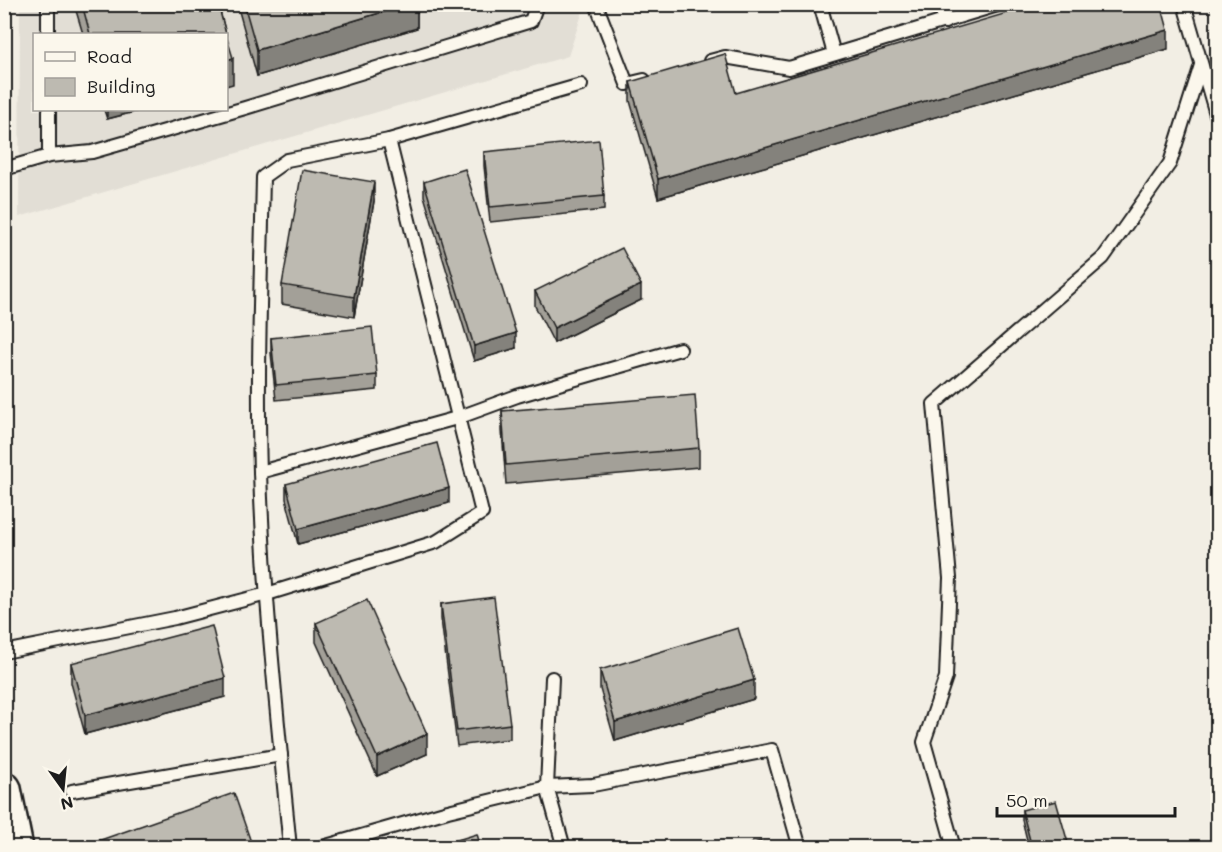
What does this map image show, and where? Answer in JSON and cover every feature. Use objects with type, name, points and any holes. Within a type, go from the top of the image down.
[{"type":"main road","points":[[4,789],[16,848]]},
{"type":"lane","points":[[48,4],[48,33]]},
{"type":"lane","points":[[4,169],[50,156],[92,152],[531,21],[537,4]]},
{"type":"lane","points":[[599,4],[598,9],[627,84],[660,75]]},
{"type":"lane","points":[[820,4],[834,54]]},
{"type":"lane","points":[[940,4],[945,22]]},
{"type":"lane","points":[[693,66],[725,57],[789,68],[1001,4]]},
{"type":"lane","points":[[1184,4],[1218,121]]},
{"type":"lane","points":[[954,848],[924,742],[946,677],[950,578],[934,404],[1103,258],[1170,163],[1201,64]]},
{"type":"lane","points":[[290,848],[267,594],[260,472],[263,177],[286,160],[389,140],[581,85]]},
{"type":"lane","points":[[49,111],[50,156]]},
{"type":"lane","points":[[4,652],[164,620],[267,594],[436,542],[482,513],[389,140]]},
{"type":"lane","points":[[260,472],[457,418],[517,396],[680,349]]},
{"type":"lane","points":[[552,678],[547,787],[564,848]]},
{"type":"lane","points":[[319,848],[448,811],[547,787],[593,784],[772,750],[800,848]]},
{"type":"lane","points":[[72,791],[281,755]]},
{"type":"shaded area","points":[[20,5],[585,5],[568,56],[19,217]]},
{"type":"building","points":[[82,4],[218,4],[226,33],[90,33]]},
{"type":"building","points":[[244,4],[409,4],[257,50]]},
{"type":"building","points":[[1038,4],[1161,4],[1168,30],[658,179],[630,82],[725,54],[736,93]]},
{"type":"building","points":[[228,42],[233,58],[228,59]]},
{"type":"building","points":[[599,140],[604,196],[490,207],[484,152]]},
{"type":"building","points":[[465,169],[516,333],[474,346],[424,182]]},
{"type":"building","points":[[302,170],[374,182],[354,297],[282,285]]},
{"type":"building","points":[[622,248],[641,285],[554,328],[535,291]]},
{"type":"building","points":[[372,327],[377,375],[276,385],[271,338]]},
{"type":"building","points":[[695,395],[699,448],[506,465],[502,411]]},
{"type":"building","points":[[437,443],[449,488],[298,529],[286,484]]},
{"type":"building","points":[[494,597],[510,724],[457,731],[441,604]]},
{"type":"building","points":[[367,600],[427,734],[377,757],[316,623]]},
{"type":"building","points":[[212,626],[225,678],[85,715],[71,663]]},
{"type":"building","points":[[738,628],[754,680],[615,722],[600,670]]},
{"type":"building","points":[[234,793],[253,848],[97,848],[95,842]]},
{"type":"building","points":[[1056,801],[1068,843],[1051,848],[1032,848],[1022,810]]},
{"type":"building","points":[[477,834],[481,848],[431,848]]},
{"type":"building","points":[[645,841],[647,848],[623,848]]},
{"type":"building","points":[[761,841],[763,848],[738,848]]}]
